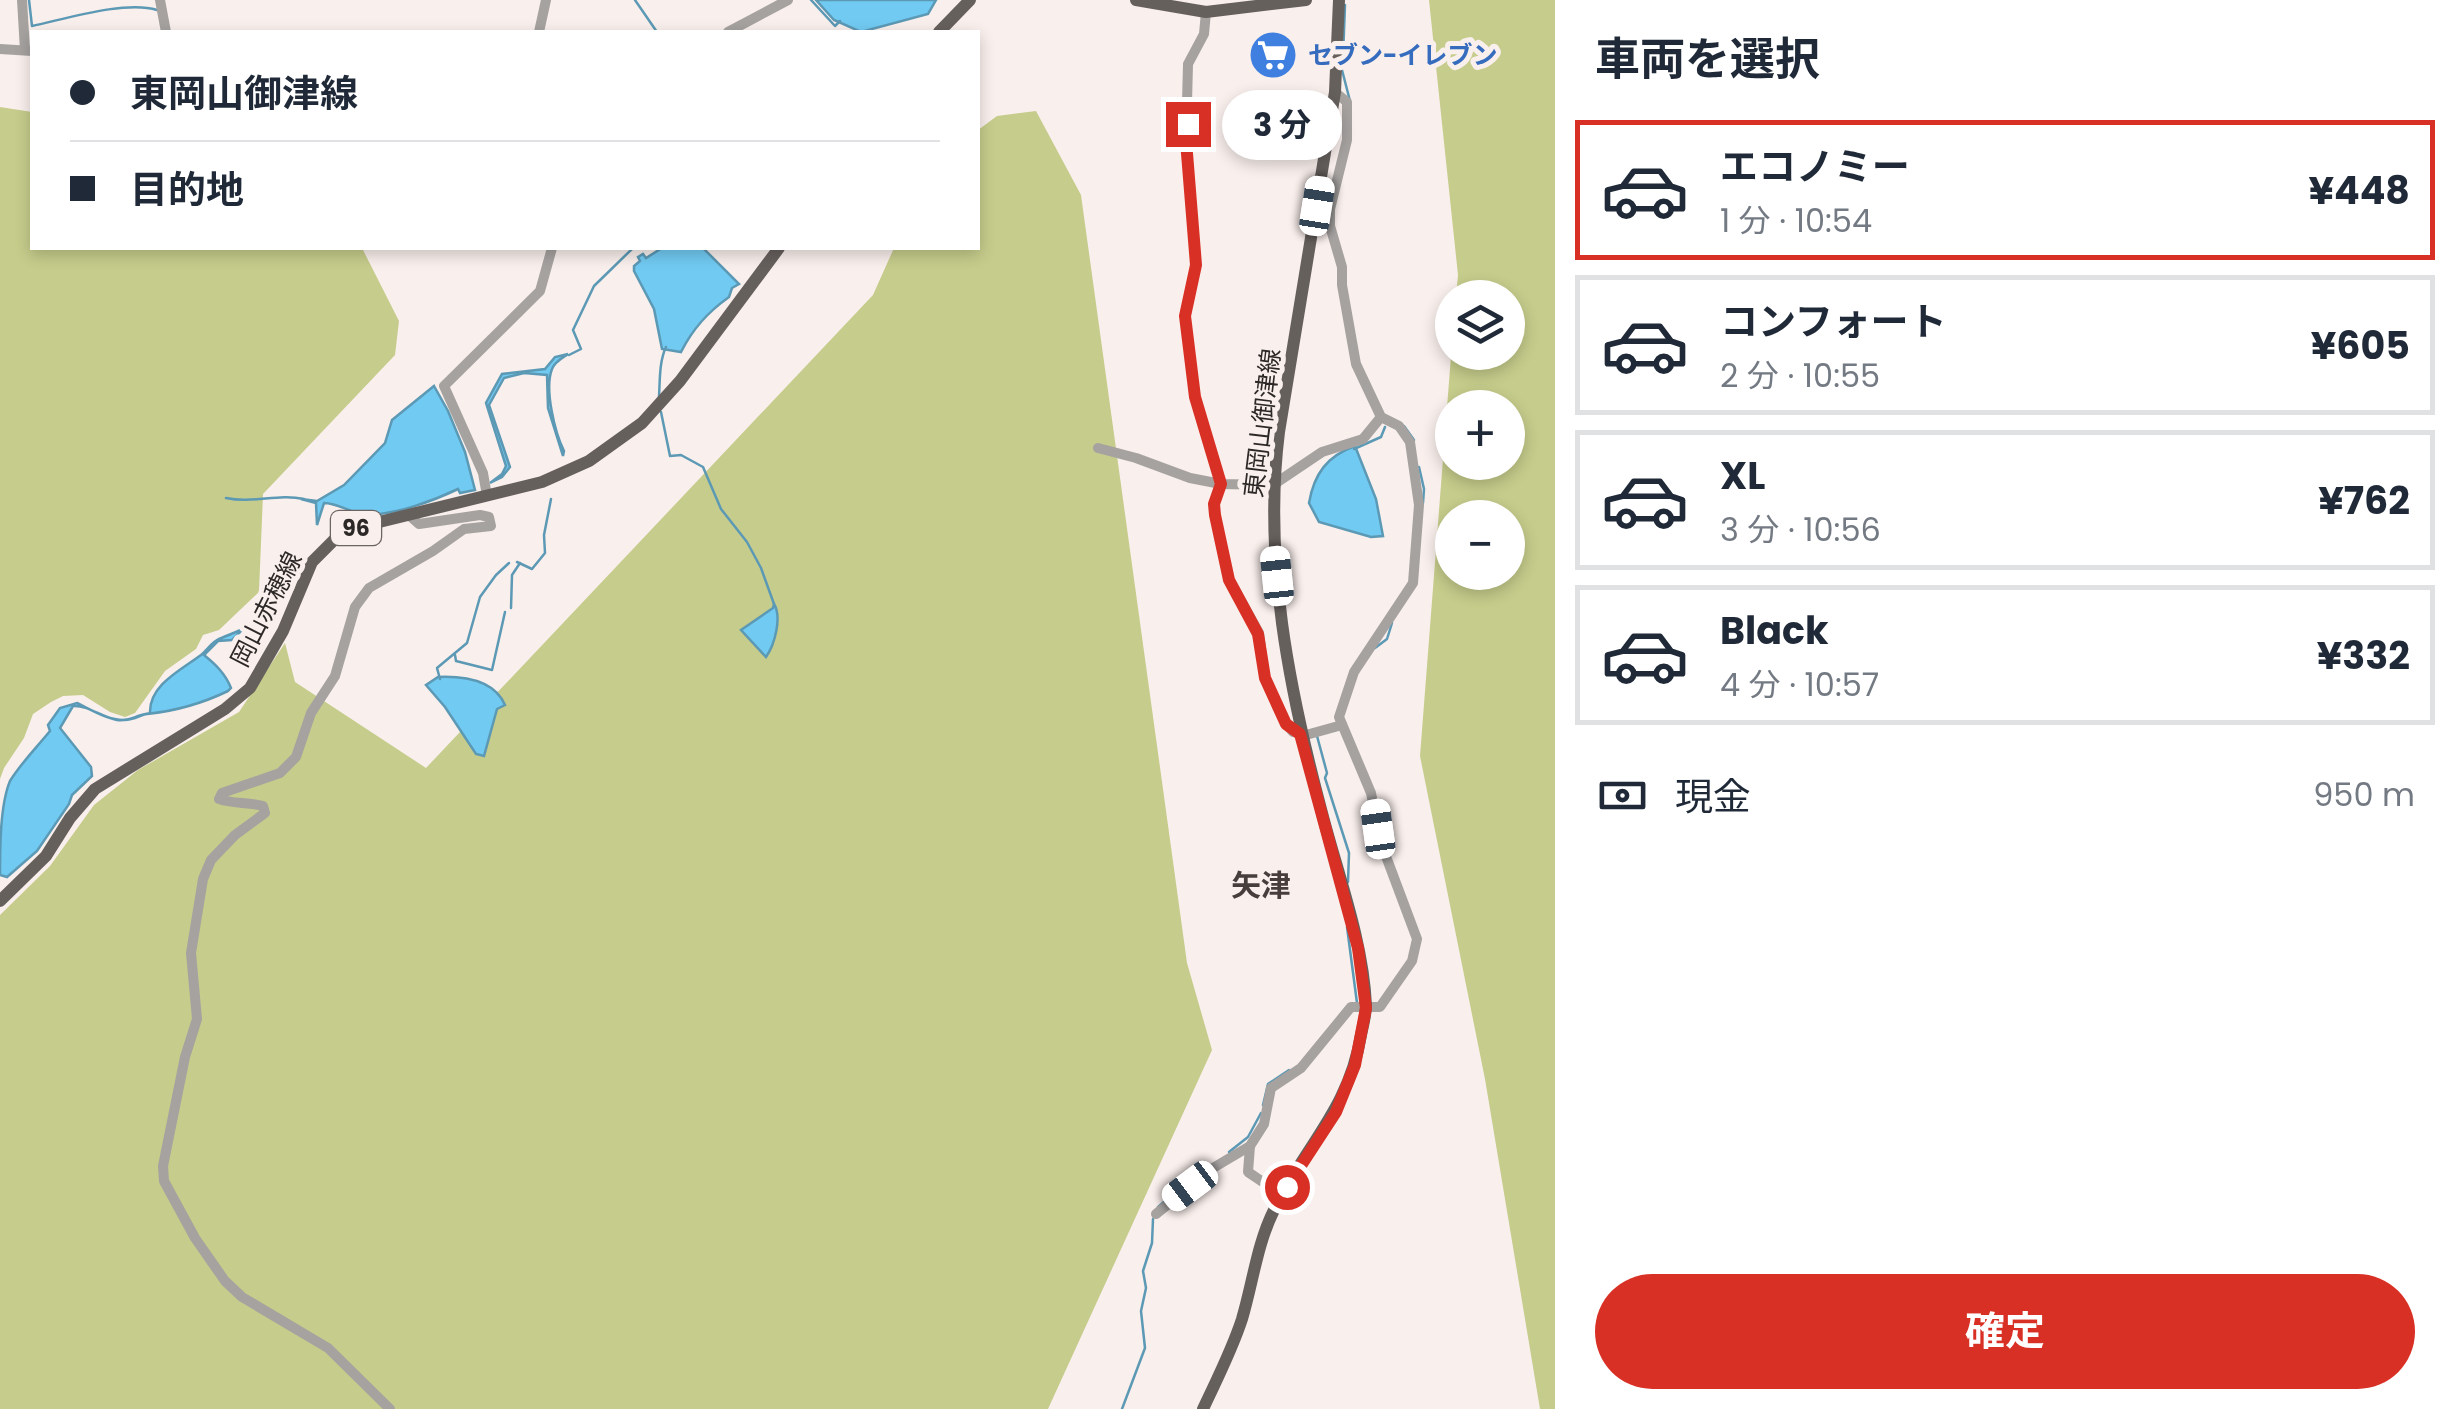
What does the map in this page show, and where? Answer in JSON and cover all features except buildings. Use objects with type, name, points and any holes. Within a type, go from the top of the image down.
[{"type":"main road","points":[[941,30],[970,0]]},
{"type":"main road","points":[[1136,0],[1206,12],[1306,0]]},
{"type":"main road","name":"東岡山御津線","points":[[1203,1409],[1232,1345],[1261,1242],[1282,1195],[1336,1112],[1355,1065],[1366,1008],[1358,948],[1281,613],[1274,538],[1273,485],[1336,92],[1338,0]]},
{"type":"main road","name":"岡山赤穂線","points":[[0,901],[39,864],[70,818],[96,789],[226,709],[250,688],[283,631],[312,562],[323,549],[348,531],[569,471],[621,440],[680,380],[778,250]]},
{"type":"street","points":[[0,49],[29,51],[22,0]]},
{"type":"street","points":[[160,0],[166,30]]},
{"type":"street","points":[[539,30],[546,0]]},
{"type":"street","points":[[732,30],[788,0]]},
{"type":"street","points":[[1206,12],[1204,34],[1188,64],[1186,141],[1196,265],[1185,316],[1195,397],[1221,484],[1214,504],[1229,580],[1258,634],[1267,682],[1286,724],[1311,733],[1340,721]]},
{"type":"street","points":[[1282,1195],[1248,1172],[1246,1166],[1250,1146],[1264,1124],[1272,1088],[1301,1068],[1351,1007],[1380,1007],[1412,961],[1418,944],[1382,842],[1372,793],[1340,721],[1354,672],[1413,583],[1419,506],[1410,442],[1404,431],[1381,417],[1356,364],[1342,267],[1329,216],[1347,140],[1348,102],[1336,92]]},
{"type":"street","points":[[487,496],[482,474],[444,386],[540,290],[551,250]]},
{"type":"street","points":[[1098,448],[1190,478],[1221,484],[1273,485],[1322,452],[1363,439],[1381,417]]},
{"type":"street","points":[[390,1409],[328,1348],[242,1297],[225,1281],[195,1238],[164,1181],[163,1166],[185,1057],[197,1020],[190,953],[203,879],[211,860],[235,835],[265,813],[263,806],[222,802],[222,793],[280,773],[296,757],[311,713],[336,676],[361,596],[464,529],[491,526],[492,522],[480,515],[420,524],[410,516]]},
{"type":"street","points":[[1156,1214],[1213,1168],[1250,1146]]},
{"type":"green space","points":[[1429,0],[1555,0],[1555,1409],[1540,1409],[1485,1079],[1420,756],[1435,562],[1435,590],[1525,590],[1525,500],[1440,500],[1441,480],[1525,480],[1525,390],[1448,390],[1450,370],[1525,370],[1525,280],[1458,280]]},
{"type":"green space","points":[[0,107],[30,112],[30,250],[363,250],[399,321],[395,355],[263,494],[259,592],[219,630],[203,635],[196,649],[165,671],[135,713],[125,717],[110,712],[83,695],[63,696],[33,714],[0,779]]},
{"type":"green space","points":[[1036,111],[1081,195],[1187,963],[1212,1050],[1048,1409],[0,1409],[0,915],[50,866],[94,805],[138,770],[239,712],[285,643],[295,682],[426,768],[873,295],[893,250],[980,250],[980,129],[997,116]]},
{"type":"water","points":[[816,0],[936,0],[928,14],[868,30],[856,30],[834,20]]},
{"type":"water","points":[[659,250],[705,250],[739,284],[702,321],[681,352],[662,349],[654,309],[634,271],[640,261],[638,257],[643,254],[646,258]]},
{"type":"water","points":[[568,354],[553,366],[549,388],[563,456],[548,408],[547,375],[524,373],[504,378],[489,405],[510,467],[490,483],[506,466],[486,403],[502,374],[545,369],[555,357]]},
{"type":"water","points":[[434,386],[465,452],[475,490],[460,493],[458,489],[379,514],[363,514],[324,503],[317,525],[316,503],[301,499],[317,501],[344,485],[385,443],[392,420]]},
{"type":"water","points":[[1355,446],[1376,499],[1383,536],[1371,537],[1319,522],[1309,503],[1323,467]]},
{"type":"water","points":[[296,554],[264,621],[241,631],[232,640],[218,641],[204,655],[231,688],[188,706],[168,711],[144,714],[150,713],[160,686],[216,640],[262,619]]},
{"type":"water","points":[[774,604],[776,630],[766,657],[741,630]]},
{"type":"water","points":[[438,677],[457,677],[486,685],[505,705],[497,709],[484,756],[476,754],[426,685]]},
{"type":"water","points":[[77,703],[91,710],[73,706],[60,728],[91,767],[92,776],[72,795],[37,851],[7,877],[0,875],[2,814],[10,781],[50,731],[48,725],[60,708]]},
{"type":"waterway","points":[[29,0],[32,26],[113,9],[157,10]]},
{"type":"waterway","points":[[635,0],[656,30]]},
{"type":"waterway","points":[[811,0],[835,26],[840,21]]},
{"type":"waterway","points":[[1343,57],[1345,5]]},
{"type":"waterway","points":[[1342,70],[1350,101]]},
{"type":"waterway","points":[[569,355],[581,349],[573,330],[594,286],[631,250]]},
{"type":"waterway","points":[[659,397],[666,347]]},
{"type":"waterway","points":[[661,412],[670,456],[681,455],[703,467],[721,509],[747,542],[761,568],[774,604]]},
{"type":"waterway","points":[[1404,426],[1414,440]]},
{"type":"waterway","points":[[1354,449],[1381,437],[1385,427]]},
{"type":"waterway","points":[[1419,467],[1423,503]]},
{"type":"waterway","points":[[226,498],[304,499]]},
{"type":"waterway","points":[[517,562],[532,569],[545,553],[551,499]]},
{"type":"waterway","points":[[440,679],[437,668],[467,643],[480,597],[509,563]]},
{"type":"waterway","points":[[511,608],[512,575],[520,563]]},
{"type":"waterway","points":[[455,655],[456,661],[492,670],[505,612]]},
{"type":"waterway","points":[[1375,648],[1387,639],[1392,623]]},
{"type":"waterway","points":[[1317,736],[1325,778],[1349,853],[1348,882]]},
{"type":"waterway","points":[[1347,927],[1357,1003]]},
{"type":"waterway","points":[[1263,1105],[1268,1084],[1289,1070]]},
{"type":"waterway","points":[[1229,1152],[1248,1137],[1261,1113]]},
{"type":"waterway","points":[[1158,1207],[1186,1183]]},
{"type":"waterway","points":[[1122,1409],[1145,1348],[1141,1311],[1146,1288],[1143,1271],[1152,1243],[1153,1219]]},
{"type":"place","name":"セブン-イレブン","points":[[1273,55]]},
{"type":"district","name":"矢津","points":[[1261,886]]},
{"type":"route","points":[[1188,124],[1196,265],[1185,316],[1195,397],[1221,484],[1214,504],[1215,515],[1229,580],[1258,634],[1265,678],[1286,724],[1300,734],[1358,948],[1366,1008],[1355,1065],[1336,1112],[1287,1187]]}]
